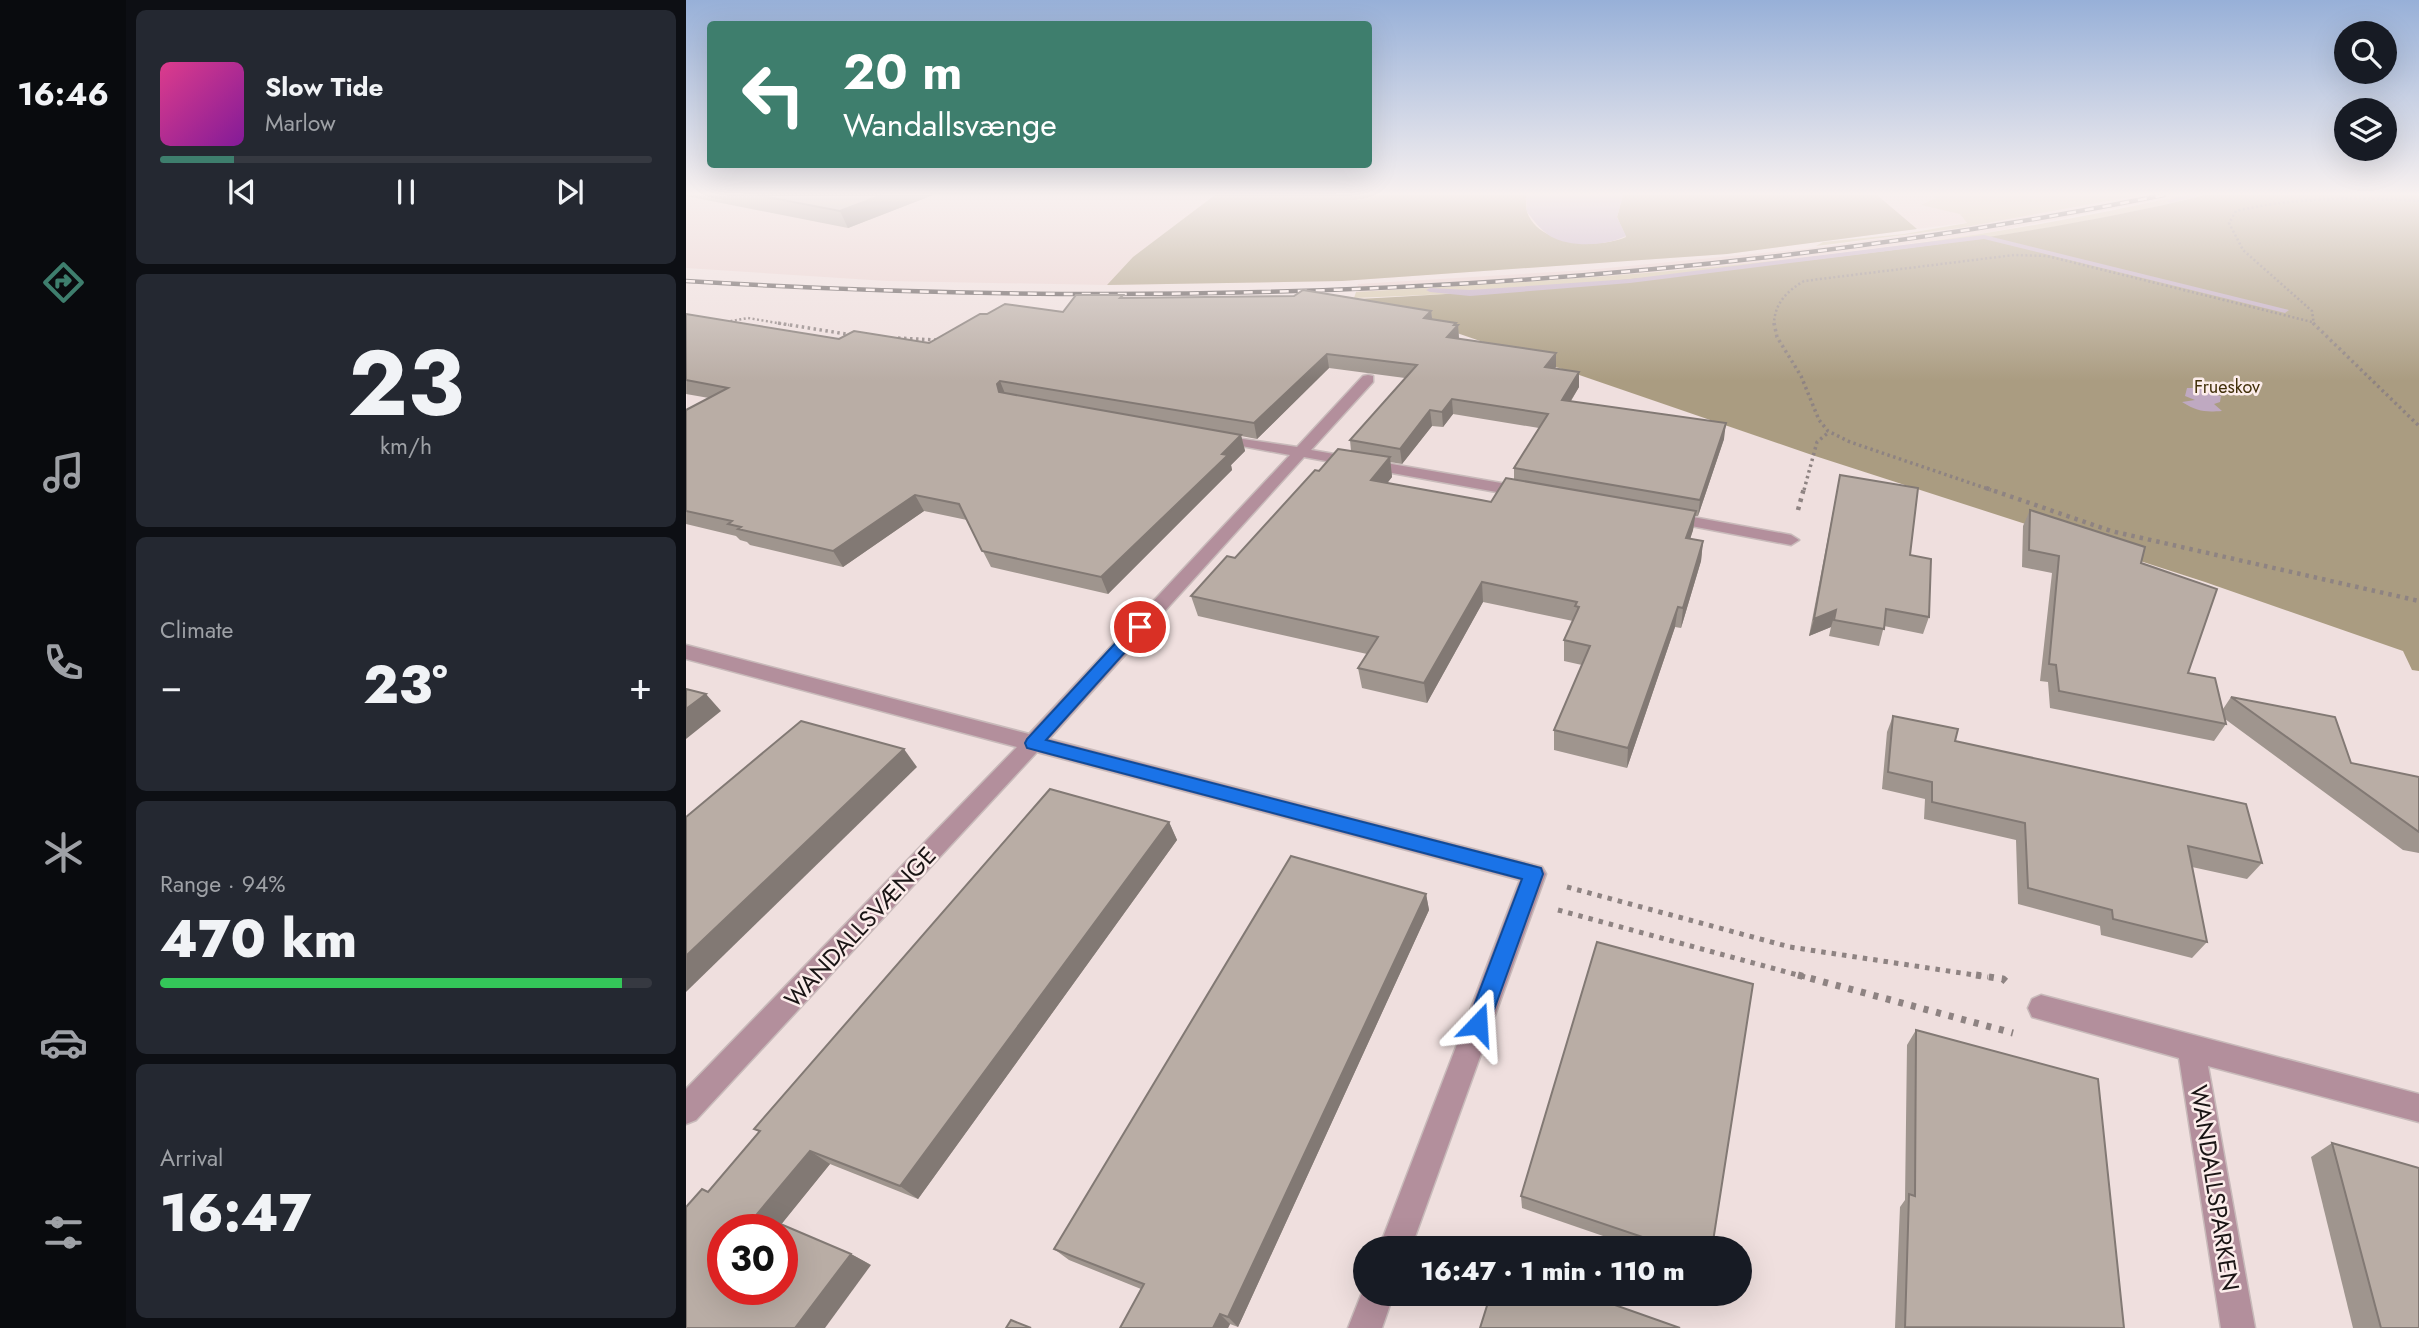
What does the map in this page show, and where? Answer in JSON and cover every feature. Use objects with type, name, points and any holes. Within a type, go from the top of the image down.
[{"type":"street","name":"WANDALLSVÆNGE","points":[[686,1110],[1033,743],[1368,379]]},
{"type":"street","points":[[1203,435],[1545,496]]},
{"type":"street","points":[[1654,515],[1791,540]]},
{"type":"street","points":[[686,652],[1534,874],[1399,1236]]},
{"type":"street","name":"WANDALLSPARKEN","points":[[2041,1009],[2419,1108]]},
{"type":"street","name":"WANDALLSPARKEN","points":[[2191,1047],[2238,1328]]},
{"type":"street","points":[[1365,1328],[1373,1306]]},
{"type":"path","points":[[1999,257],[1804,282],[1785,295],[1775,312],[1775,333],[1800,374],[1821,423],[1829,432],[1881,454],[2111,531],[2419,601]]},
{"type":"path","points":[[2051,257],[2312,322],[2419,426]]},
{"type":"path","points":[[2251,257],[2312,311],[2312,322]]},
{"type":"path","points":[[723,322],[748,318],[859,336],[847,343]]},
{"type":"path","points":[[897,338],[936,340],[933,346]]},
{"type":"path","points":[[1791,540],[1814,448],[1820,438],[1829,432]]},
{"type":"path","points":[[1534,874],[1581,893],[1790,947],[2003,979],[2041,1009]]},
{"type":"path","points":[[1524,900],[2023,1036]]},
{"type":"shaded area","points":[[686,257],[1685,257],[1342,281],[1107,285],[887,281],[686,268]]},
{"type":"shaded area","points":[[1722,257],[1807,257],[1591,278],[1356,292],[1358,284],[1587,270]]},
{"type":"shaded area","points":[[1842,257],[1563,286],[1354,298],[1356,292],[1564,279]]},
{"type":"shaded area","points":[[2187,388],[2211,388],[2213,394],[2221,396],[2220,402],[2214,404],[2222,411],[2202,411],[2182,402],[2195,400],[2185,396]]},
{"type":"green space","points":[[1133,257],[1685,257],[1342,281],[1107,285]]},
{"type":"green space","name":"Frueskov","points":[[1835,257],[2419,257],[2419,671],[2412,670],[2403,651],[2205,582],[1812,455],[1358,299],[1580,284]]},
{"type":"building","points":[[1303,290],[1431,311],[1424,318],[1458,325],[1447,337],[1556,353],[1545,367],[1579,372],[1562,400],[1726,423],[1700,500],[1514,468],[1548,414],[1452,399],[1442,412],[1430,410],[1400,449],[1350,440],[1417,365],[1327,354],[1254,423],[1000,381],[997,384],[999,392],[1241,435],[1222,454],[1228,455],[1101,577],[982,551],[959,504],[915,495],[833,551],[738,529],[741,527],[728,524],[732,521],[686,511],[686,410],[728,388],[686,380],[686,314],[839,339],[854,331],[929,343],[980,314],[987,314],[1005,304],[1063,312],[1076,295],[1123,295],[1120,298],[1294,296]]},
{"type":"building","points":[[1338,449],[1390,457],[1371,480],[1491,502],[1506,478],[1696,511],[1686,538],[1703,541],[1683,608],[1678,607],[1628,748],[1554,730],[1590,646],[1564,640],[1579,607],[1575,606],[1577,602],[1482,582],[1424,683],[1358,668],[1378,637],[1191,596],[1227,556],[1235,558],[1315,470],[1319,471]]},
{"type":"building","points":[[1840,475],[1918,488],[1910,555],[1931,559],[1929,617],[1886,609],[1884,629],[1834,620],[1836,610],[1814,619]]},
{"type":"building","points":[[2030,510],[2145,547],[2141,563],[2217,589],[2188,673],[2215,678],[2226,724],[2059,691],[2056,665],[2049,664],[2059,556],[2029,550]]},
{"type":"building","points":[[686,689],[706,694],[686,709]]},
{"type":"building","points":[[2231,697],[2335,717],[2351,763],[2419,777],[2419,832]]},
{"type":"building","points":[[1893,716],[1958,729],[1955,741],[2246,804],[2262,863],[2188,846],[2207,942],[2113,919],[2112,910],[2028,888],[2025,823],[1932,802],[1932,782],[1888,772]]},
{"type":"building","points":[[801,721],[904,749],[686,956],[686,817]]},
{"type":"building","points":[[1050,789],[1169,822],[900,1186],[810,1151],[757,1214],[707,1214],[707,1305],[798,1305],[798,1231],[851,1254],[795,1328],[686,1328],[686,1207],[702,1189],[708,1192],[760,1131],[754,1129]]},
{"type":"building","points":[[1291,856],[1426,894],[1228,1317],[1220,1314],[1213,1328],[1120,1328],[1144,1284],[1054,1249]]},
{"type":"building","points":[[1597,942],[1753,984],[1714,1236],[1639,1236],[1521,1196]]},
{"type":"building","points":[[1916,1030],[2098,1079],[2124,1328],[1905,1327],[1909,1194],[1915,1196]]},
{"type":"building","points":[[2332,1143],[2419,1168],[2419,1328],[2381,1328]]},
{"type":"building","points":[[1487,1306],[1618,1306],[1680,1328],[1480,1328]]},
{"type":"building","points":[[1011,1320],[1031,1328],[1006,1328]]},
{"type":"waterway","points":[[1430,290],[1470,293],[1630,281],[1823,257]]},
{"type":"waterway","points":[[2066,257],[2285,310]]},
{"type":"railway","points":[[686,281],[871,290],[1057,294],[1242,293],[1428,286],[1613,273],[1769,257]]},
{"type":"route","points":[[1140,627],[1033,743],[1534,874],[1478,1024]]}]
